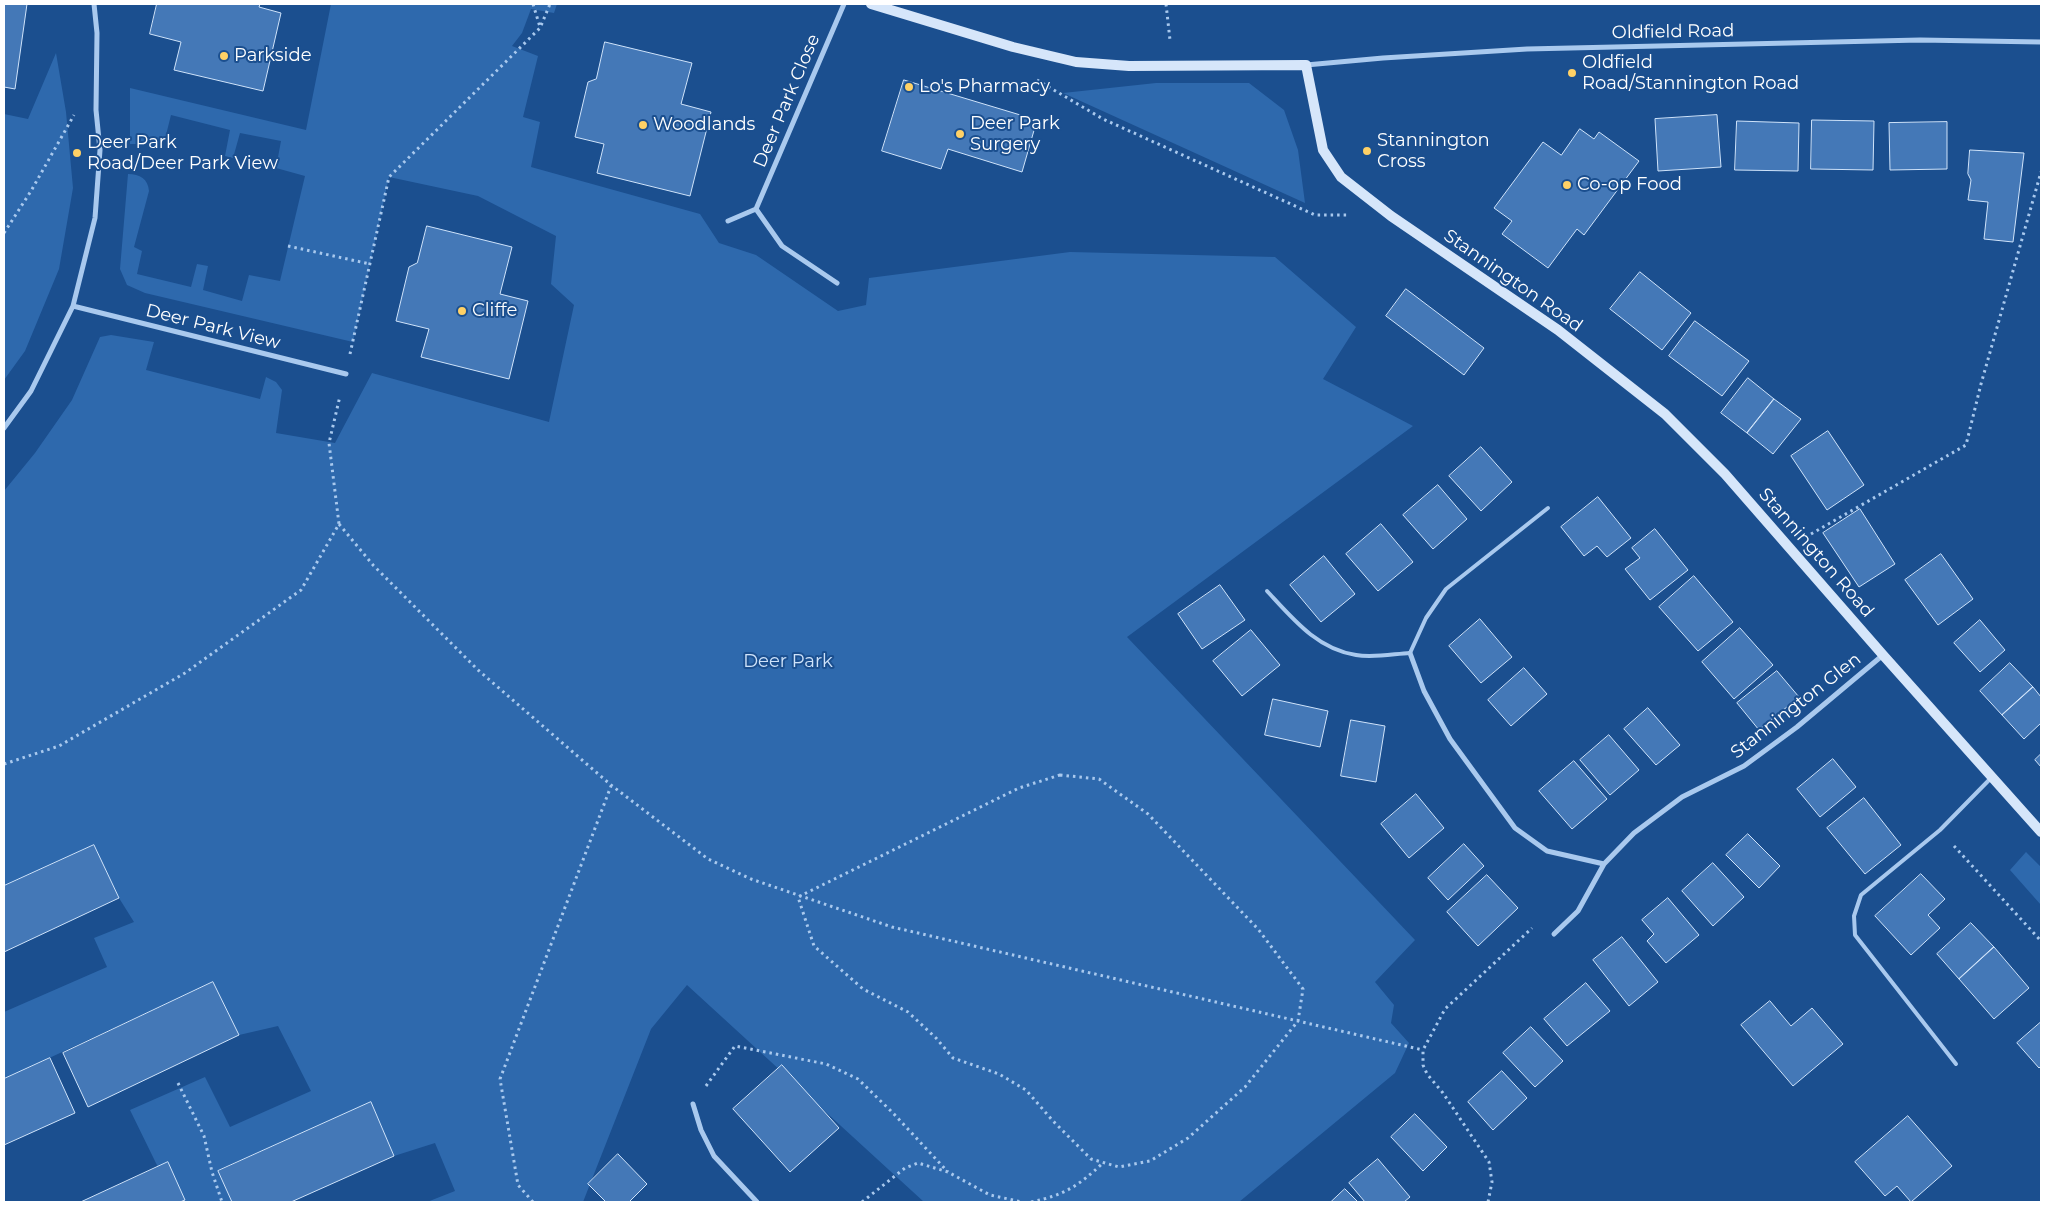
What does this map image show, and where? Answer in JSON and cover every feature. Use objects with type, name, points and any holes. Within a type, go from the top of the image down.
[{"type":"main road","points":[[871,4],[1013,47],[1076,62],[1129,66],[1306,65]]},
{"type":"main road","name":"Stannington Road","points":[[1306,65],[1322,150],[1342,177],[1391,216],[1558,330],[1665,414],[1725,474],[2041,832]]},
{"type":"street","points":[[4,428],[31,391],[73,306],[94,218],[100,150],[96,110],[94,4]]},
{"type":"street","name":"Deer Park Close","points":[[756,209],[844,4]]},
{"type":"street","name":"Oldfield Road","points":[[1306,65],[1527,49],[1920,40],[2041,42]]},
{"type":"street","points":[[728,221],[756,209],[782,246],[837,283]]},
{"type":"street","name":"Deer Park View","points":[[73,306],[346,374]]},
{"type":"street","points":[[1410,653],[1424,691],[1450,739],[1515,828],[1547,851],[1604,864]]},
{"type":"street","name":"Stannington Glen","points":[[1554,934],[1578,911],[1604,864],[1642,827],[1682,797],[1744,766],[1797,727],[1883,655]]},
{"type":"street","points":[[693,1104],[700,1130],[714,1156],[757,1202]]},
{"type":"lane","points":[[1267,591],[1306,633],[1332,650],[1358,656],[1410,653],[1426,618],[1446,589],[1548,508]]},
{"type":"lane","points":[[1956,1064],[1855,935],[1854,916],[1862,895],[1940,830],[1992,777]]},
{"type":"path","points":[[533,4],[540,28]]},
{"type":"path","points":[[550,4],[540,28],[389,177],[346,374],[329,442],[339,524],[373,565],[478,670],[611,785],[708,859],[751,880],[892,927],[1423,1050]]},
{"type":"path","points":[[1166,4],[1172,66]]},
{"type":"path","points":[[4,233],[31,191],[68,124],[96,79]]},
{"type":"path","points":[[1036,80],[1103,119],[1315,215],[1391,216]]},
{"type":"path","points":[[1789,547],[1966,445],[1981,384],[2041,172]]},
{"type":"path","points":[[288,246],[370,264]]},
{"type":"path","points":[[4,764],[59,746],[185,673],[255,624],[301,590],[339,524]]},
{"type":"path","points":[[1060,775],[1098,779],[1148,814],[1258,929],[1303,989],[1298,1021],[1246,1087],[1188,1138],[1150,1161],[1119,1167],[1091,1159],[1026,1090],[999,1074],[953,1058],[936,1038],[908,1012],[864,989],[814,946],[798,897],[1019,788],[1060,775]]},
{"type":"path","points":[[533,1202],[518,1185],[500,1079],[611,785]]},
{"type":"path","points":[[1940,830],[2041,942]]},
{"type":"path","points":[[1488,1202],[1492,1182],[1489,1162],[1443,1093],[1427,1074],[1423,1050],[1445,1009],[1532,928],[1554,934]]},
{"type":"path","points":[[693,1104],[735,1046],[826,1064],[858,1079],[893,1113],[948,1172]]},
{"type":"path","points":[[178,1083],[204,1136],[212,1172],[222,1202]]},
{"type":"path","points":[[862,1202],[905,1168],[918,1163],[948,1172],[990,1195],[1022,1202]]},
{"type":"path","points":[[1031,1202],[1062,1194],[1083,1182],[1103,1163]]},
{"type":"green space","name":"Deer Park","points":[[331,4],[557,4],[554,13],[531,9],[522,33],[512,46],[538,56],[523,117],[540,122],[531,167],[700,214],[719,243],[756,255],[838,311],[866,305],[869,278],[1070,252],[1275,257],[1356,327],[1323,379],[1413,426],[1127,637],[1415,940],[1375,982],[1394,1005],[1391,1023],[1409,1043],[1395,1073],[1239,1202],[924,1202],[687,985],[651,1029],[583,1202],[427,1202],[455,1191],[435,1143],[394,1156],[370,1103],[218,1170],[232,1202],[175,1202],[130,1110],[205,1077],[230,1127],[311,1091],[278,1026],[239,1035],[213,982],[4,1079],[4,1012],[107,967],[94,938],[134,922],[119,898],[94,845],[4,886],[4,491],[35,453],[72,400],[100,337],[111,335],[154,342],[146,370],[260,399],[266,377],[276,382],[282,390],[276,433],[335,443],[372,373],[549,422],[574,305],[551,284],[556,236],[478,196],[389,177],[353,342],[145,293],[127,285],[120,269],[128,174],[143,178],[147,183],[149,191],[134,247],[142,251],[137,274],[191,287],[197,264],[208,266],[203,290],[242,301],[249,275],[280,281],[305,176],[276,168],[281,141],[240,133],[233,158],[225,156],[230,130],[171,115],[165,139],[154,144],[130,144],[130,88],[306,130]]},
{"type":"green space","points":[[56,53],[66,112],[73,188],[59,269],[25,351],[4,380],[4,114],[28,119]]},
{"type":"green space","points":[[1156,83],[1249,83],[1284,110],[1298,150],[1305,203],[1063,93]]},
{"type":"green space","points":[[2026,852],[2041,867],[2041,905],[2010,870]]},
{"type":"building","points":[[4,4],[27,4],[15,89],[4,87]]},
{"type":"building","name":"Parkside","points":[[157,4],[260,4],[259,7],[281,13],[263,91],[174,70],[181,42],[150,34]]},
{"type":"building","name":"Woodlands","points":[[605,42],[692,63],[681,104],[711,112],[690,196],[597,173],[604,144],[575,137],[588,82],[596,79]]},
{"type":"building","name":"Deer Park Surgery","points":[[904,80],[1037,120],[1022,172],[948,149],[941,169],[882,151]]},
{"type":"building","points":[[1717,115],[1721,167],[1658,171],[1655,119]]},
{"type":"building","points":[[1812,120],[1874,121],[1873,170],[1811,169]]},
{"type":"building","points":[[1737,121],[1799,123],[1798,171],[1735,170]]},
{"type":"building","points":[[1947,122],[1947,169],[1890,170],[1889,123]]},
{"type":"building","name":"Co-op Food","points":[[1580,129],[1594,139],[1599,132],[1639,161],[1584,235],[1577,229],[1548,268],[1502,234],[1512,221],[1494,208],[1543,142],[1561,155]]},
{"type":"building","points":[[1970,150],[2024,153],[2013,242],[1984,239],[1988,202],[1968,200],[1971,180],[1968,174]]},
{"type":"building","name":"Cliffe","points":[[427,226],[512,247],[500,294],[528,301],[509,379],[421,357],[429,329],[396,321],[409,267],[417,263]]},
{"type":"building","points":[[1640,272],[1691,313],[1662,350],[1610,309]]},
{"type":"building","points":[[1406,289],[1484,348],[1464,375],[1386,316]]},
{"type":"building","points":[[1695,321],[1749,361],[1722,396],[1669,356]]},
{"type":"building","points":[[1748,378],[1774,399],[1747,433],[1721,413]]},
{"type":"building","points":[[1774,399],[1801,419],[1773,454],[1747,433]]},
{"type":"building","points":[[1828,431],[1864,485],[1827,510],[1791,456]]},
{"type":"building","points":[[1481,447],[1512,482],[1481,511],[1449,476]]},
{"type":"building","points":[[1438,485],[1467,519],[1433,549],[1403,515]]},
{"type":"building","points":[[1598,497],[1631,538],[1607,557],[1597,546],[1584,556],[1561,527]]},
{"type":"building","points":[[1860,509],[1895,564],[1859,587],[1823,533]]},
{"type":"building","points":[[1381,524],[1413,562],[1378,591],[1346,554]]},
{"type":"building","points":[[1655,529],[1688,570],[1650,600],[1625,569],[1640,558],[1632,548]]},
{"type":"building","points":[[1941,554],[1973,599],[1938,625],[1905,580]]},
{"type":"building","points":[[1324,556],[1355,594],[1321,622],[1290,585]]},
{"type":"building","points":[[1694,576],[1733,622],[1698,651],[1659,607]]},
{"type":"building","points":[[1220,585],[1245,620],[1202,649],[1178,614]]},
{"type":"building","points":[[1480,619],[1512,657],[1481,683],[1449,646]]},
{"type":"building","points":[[1980,620],[2005,650],[1980,672],[1954,643]]},
{"type":"building","points":[[1740,628],[1773,665],[1734,699],[1702,662]]},
{"type":"building","points":[[1251,630],[1280,665],[1242,696],[1213,661]]},
{"type":"building","points":[[2010,663],[2033,687],[2002,715],[1980,691]]},
{"type":"building","points":[[1524,668],[1547,694],[1511,726],[1488,700]]},
{"type":"building","points":[[1777,671],[1799,697],[1759,730],[1737,703]]},
{"type":"building","points":[[2033,687],[2041,697],[2041,723],[2024,739],[2002,715]]},
{"type":"building","points":[[1273,699],[1328,711],[1320,747],[1265,735]]},
{"type":"building","points":[[1648,708],[1680,745],[1656,765],[1624,729]]},
{"type":"building","points":[[1351,720],[1385,726],[1376,782],[1341,776]]},
{"type":"building","points":[[1609,735],[1639,770],[1610,795],[1580,760]]},
{"type":"building","points":[[2041,754],[2041,767],[2035,760]]},
{"type":"building","points":[[1833,759],[1856,787],[1820,817],[1797,789]]},
{"type":"building","points":[[1574,761],[1607,799],[1572,829],[1539,791]]},
{"type":"building","points":[[1416,794],[1444,828],[1409,858],[1381,824]]},
{"type":"building","points":[[1864,798],[1901,845],[1865,874],[1827,828]]},
{"type":"building","points":[[1748,834],[1780,866],[1759,888],[1726,855]]},
{"type":"building","points":[[1464,844],[1484,866],[1448,900],[1428,878]]},
{"type":"building","points":[[94,845],[119,898],[4,952],[4,886]]},
{"type":"building","points":[[1713,863],[1744,897],[1713,926],[1682,891]]},
{"type":"building","points":[[1921,874],[1945,899],[1928,915],[1940,928],[1911,955],[1875,916]]},
{"type":"building","points":[[1487,875],[1518,908],[1478,946],[1447,912]]},
{"type":"building","points":[[1668,898],[1699,935],[1666,963],[1647,941],[1654,934],[1642,920]]},
{"type":"building","points":[[1971,923],[1994,947],[1959,979],[1937,954]]},
{"type":"building","points":[[1622,937],[1658,982],[1629,1006],[1593,960]]},
{"type":"building","points":[[1994,947],[2029,988],[1994,1019],[1959,979]]},
{"type":"building","points":[[213,982],[239,1035],[88,1107],[63,1053]]},
{"type":"building","points":[[1586,983],[1610,1011],[1567,1046],[1544,1019]]},
{"type":"building","points":[[1770,1001],[1791,1026],[1812,1008],[1843,1044],[1793,1086],[1741,1025]]},
{"type":"building","points":[[2041,1022],[2041,1066],[2039,1068],[2017,1043]]},
{"type":"building","points":[[1531,1027],[1563,1061],[1535,1087],[1503,1053]]},
{"type":"building","points":[[50,1058],[75,1113],[4,1145],[4,1079]]},
{"type":"building","points":[[782,1065],[839,1128],[790,1172],[733,1109]]},
{"type":"building","points":[[1502,1071],[1527,1098],[1493,1130],[1468,1102]]},
{"type":"building","points":[[371,1102],[394,1156],[291,1202],[232,1202],[218,1171]]},
{"type":"building","points":[[1415,1114],[1447,1147],[1423,1171],[1391,1137]]},
{"type":"building","points":[[1908,1116],[1952,1166],[1911,1202],[1897,1186],[1885,1196],[1855,1162]]},
{"type":"building","points":[[618,1154],[647,1184],[629,1202],[606,1202],[588,1184]]},
{"type":"building","points":[[1378,1159],[1410,1197],[1404,1202],[1365,1202],[1349,1183]]},
{"type":"building","points":[[168,1162],[185,1200],[180,1202],[81,1202]]},
{"type":"building","points":[[1345,1189],[1358,1202],[1331,1202]]},
{"type":"place","name":"Parkside","points":[[224,56]]},
{"type":"place","name":"Oldfield Road/Stannington Road","points":[[1572,73]]},
{"type":"place","name":"Lo's Pharmacy","points":[[909,87]]},
{"type":"place","name":"Woodlands","points":[[643,125]]},
{"type":"place","name":"Deer Park Surgery","points":[[960,134]]},
{"type":"place","name":"Stannington Cross","points":[[1367,151]]},
{"type":"place","name":"Deer Park Road/Deer Park View","points":[[77,153]]},
{"type":"place","name":"Co-op Food","points":[[1567,185]]},
{"type":"place","name":"Cliffe","points":[[462,311]]}]
